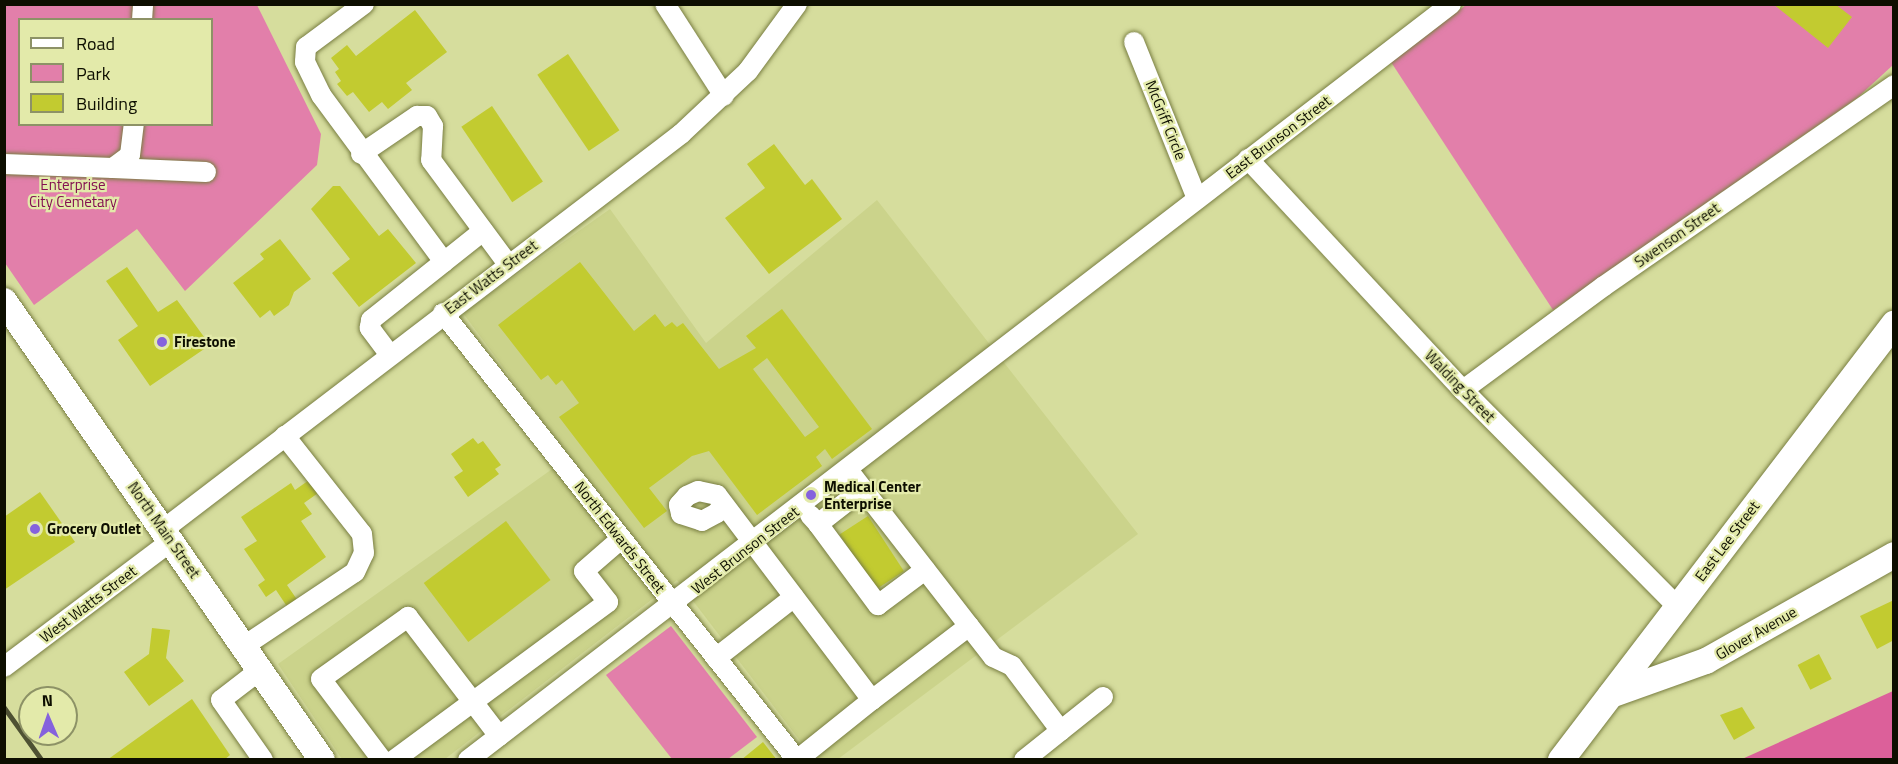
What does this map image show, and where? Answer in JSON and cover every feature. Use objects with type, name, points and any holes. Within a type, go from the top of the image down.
[{"type":"main road","name":"North Main Street","points":[[4,301],[322,759]]},
{"type":"main road","name":"East Lee Street","points":[[1561,759],[1893,324]]},
{"type":"main road","name":"Glover Avenue","points":[[1611,695],[1706,661],[1893,555]]},
{"type":"street","points":[[364,4],[306,47],[305,62],[321,96],[361,154],[444,262]]},
{"type":"street","points":[[665,4],[724,96]]},
{"type":"street","name":"East Watts Street","points":[[167,535],[285,436],[724,96],[775,39],[797,4]]},
{"type":"street","name":"East Brunson Street","points":[[1105,270],[1451,4]]},
{"type":"street","name":"McGriff Circle","points":[[1134,42],[1197,199]]},
{"type":"street","name":"Swenson Street","points":[[1463,390],[1604,286],[1893,85]]},
{"type":"street","points":[[361,154],[417,116],[427,116],[433,126],[431,160],[508,264]]},
{"type":"street","points":[[113,168],[130,155],[134,126]]},
{"type":"street","name":"Walding Street","points":[[1248,159],[1463,390],[1677,606]]},
{"type":"street","points":[[4,164],[206,172]]},
{"type":"street","points":[[390,355],[370,328],[370,320],[483,231]]},
{"type":"street","name":"West Brunson Street","points":[[468,759],[674,606],[1105,270]]},
{"type":"street","name":"North Edwards Street","points":[[443,314],[797,759]]},
{"type":"street","points":[[244,646],[355,573],[364,554],[362,534],[285,436]]},
{"type":"street","points":[[848,470],[993,657],[1012,666],[1061,731]]},
{"type":"street","points":[[818,524],[863,489]]},
{"type":"street","points":[[723,504],[872,700]]},
{"type":"street","points":[[803,506],[878,606],[925,570]]},
{"type":"street","name":"West Watts Street","points":[[4,667],[167,535]]},
{"type":"street","points":[[394,759],[608,602],[584,571],[621,539]]},
{"type":"street","points":[[716,658],[794,597]]},
{"type":"street","points":[[382,759],[321,679],[408,617],[499,736]]},
{"type":"street","points":[[797,759],[969,626]]},
{"type":"street","points":[[260,670],[221,700],[263,759]]},
{"type":"street","points":[[1024,759],[1103,697]]},
{"type":"shaded area","name":"Medical Center Enterprise","points":[[877,200],[1138,534],[838,759],[814,759],[677,580],[445,759],[342,759],[278,664],[569,457],[463,313],[610,209],[706,343]]},
{"type":"shaded area","points":[[1893,691],[1893,759],[1742,759]]},
{"type":"green space","name":"Enterprise City Cemetary","points":[[4,5],[257,5],[321,134],[317,165],[185,291],[137,229],[34,305],[5,263]]},
{"type":"green space","points":[[1466,5],[1893,5],[1893,65],[1857,98],[1553,310],[1391,62]]},
{"type":"green space","points":[[671,626],[757,737],[728,759],[672,759],[606,675]]},
{"type":"building","points":[[1773,4],[1835,4],[1852,17],[1828,48]]},
{"type":"building","points":[[415,10],[447,52],[406,83],[412,90],[388,109],[382,102],[369,112],[353,92],[347,96],[337,84],[341,81],[335,72],[339,69],[331,58],[347,45],[356,56]]},
{"type":"building","points":[[568,54],[619,130],[589,151],[537,75]]},
{"type":"building","points":[[492,106],[543,181],[512,202],[461,127]]},
{"type":"building","points":[[774,144],[805,185],[812,179],[842,219],[769,274],[725,218],[765,188],[747,164]]},
{"type":"building","points":[[333,186],[340,186],[379,236],[388,229],[416,263],[359,307],[332,273],[350,259],[311,209]]},
{"type":"building","points":[[280,239],[311,279],[294,292],[289,305],[274,316],[270,310],[260,318],[233,283],[264,259],[260,254]]},
{"type":"building","points":[[580,262],[634,331],[655,314],[665,327],[672,322],[677,327],[683,323],[719,369],[756,348],[746,336],[782,309],[872,429],[832,459],[825,449],[816,457],[822,466],[757,515],[709,451],[692,456],[649,488],[667,511],[644,528],[559,417],[579,403],[562,380],[556,385],[548,375],[541,380],[498,325]],"holes":[[[767,358],[819,427],[805,437],[753,369]]]},
{"type":"building","points":[[127,267],[158,312],[177,300],[210,345],[150,386],[118,340],[138,326],[106,281]]},
{"type":"building","points":[[473,438],[478,444],[483,441],[501,465],[495,469],[499,474],[468,497],[454,477],[463,471],[451,454]]},
{"type":"building","points":[[312,478],[321,491],[304,503],[312,514],[301,521],[326,557],[287,585],[300,604],[290,611],[276,590],[266,597],[258,585],[265,580],[244,549],[257,541],[241,517],[291,483],[295,490]]},
{"type":"building","name":"Grocery Outlet","points":[[40,492],[75,542],[4,590],[4,517]]},
{"type":"building","points":[[868,516],[904,571],[875,590],[839,535]]},
{"type":"building","points":[[506,521],[551,580],[468,642],[424,583]]},
{"type":"building","points":[[1894,600],[1894,640],[1877,649],[1860,616]]},
{"type":"building","points":[[152,628],[170,630],[166,658],[184,681],[149,706],[124,672],[149,654]]},
{"type":"building","points":[[1819,654],[1832,679],[1810,690],[1798,665]]},
{"type":"building","points":[[192,699],[230,755],[224,760],[107,760]]},
{"type":"building","points":[[1742,707],[1755,728],[1734,740],[1720,715]]},
{"type":"building","points":[[763,742],[777,760],[741,760]]},
{"type":"railway","points":[[4,707],[42,760]]},
{"type":"place","name":"Firestone","points":[[162,342]]},
{"type":"place","name":"Medical Center Enterprise","points":[[811,495]]},
{"type":"place","name":"Grocery Outlet","points":[[35,529]]}]
